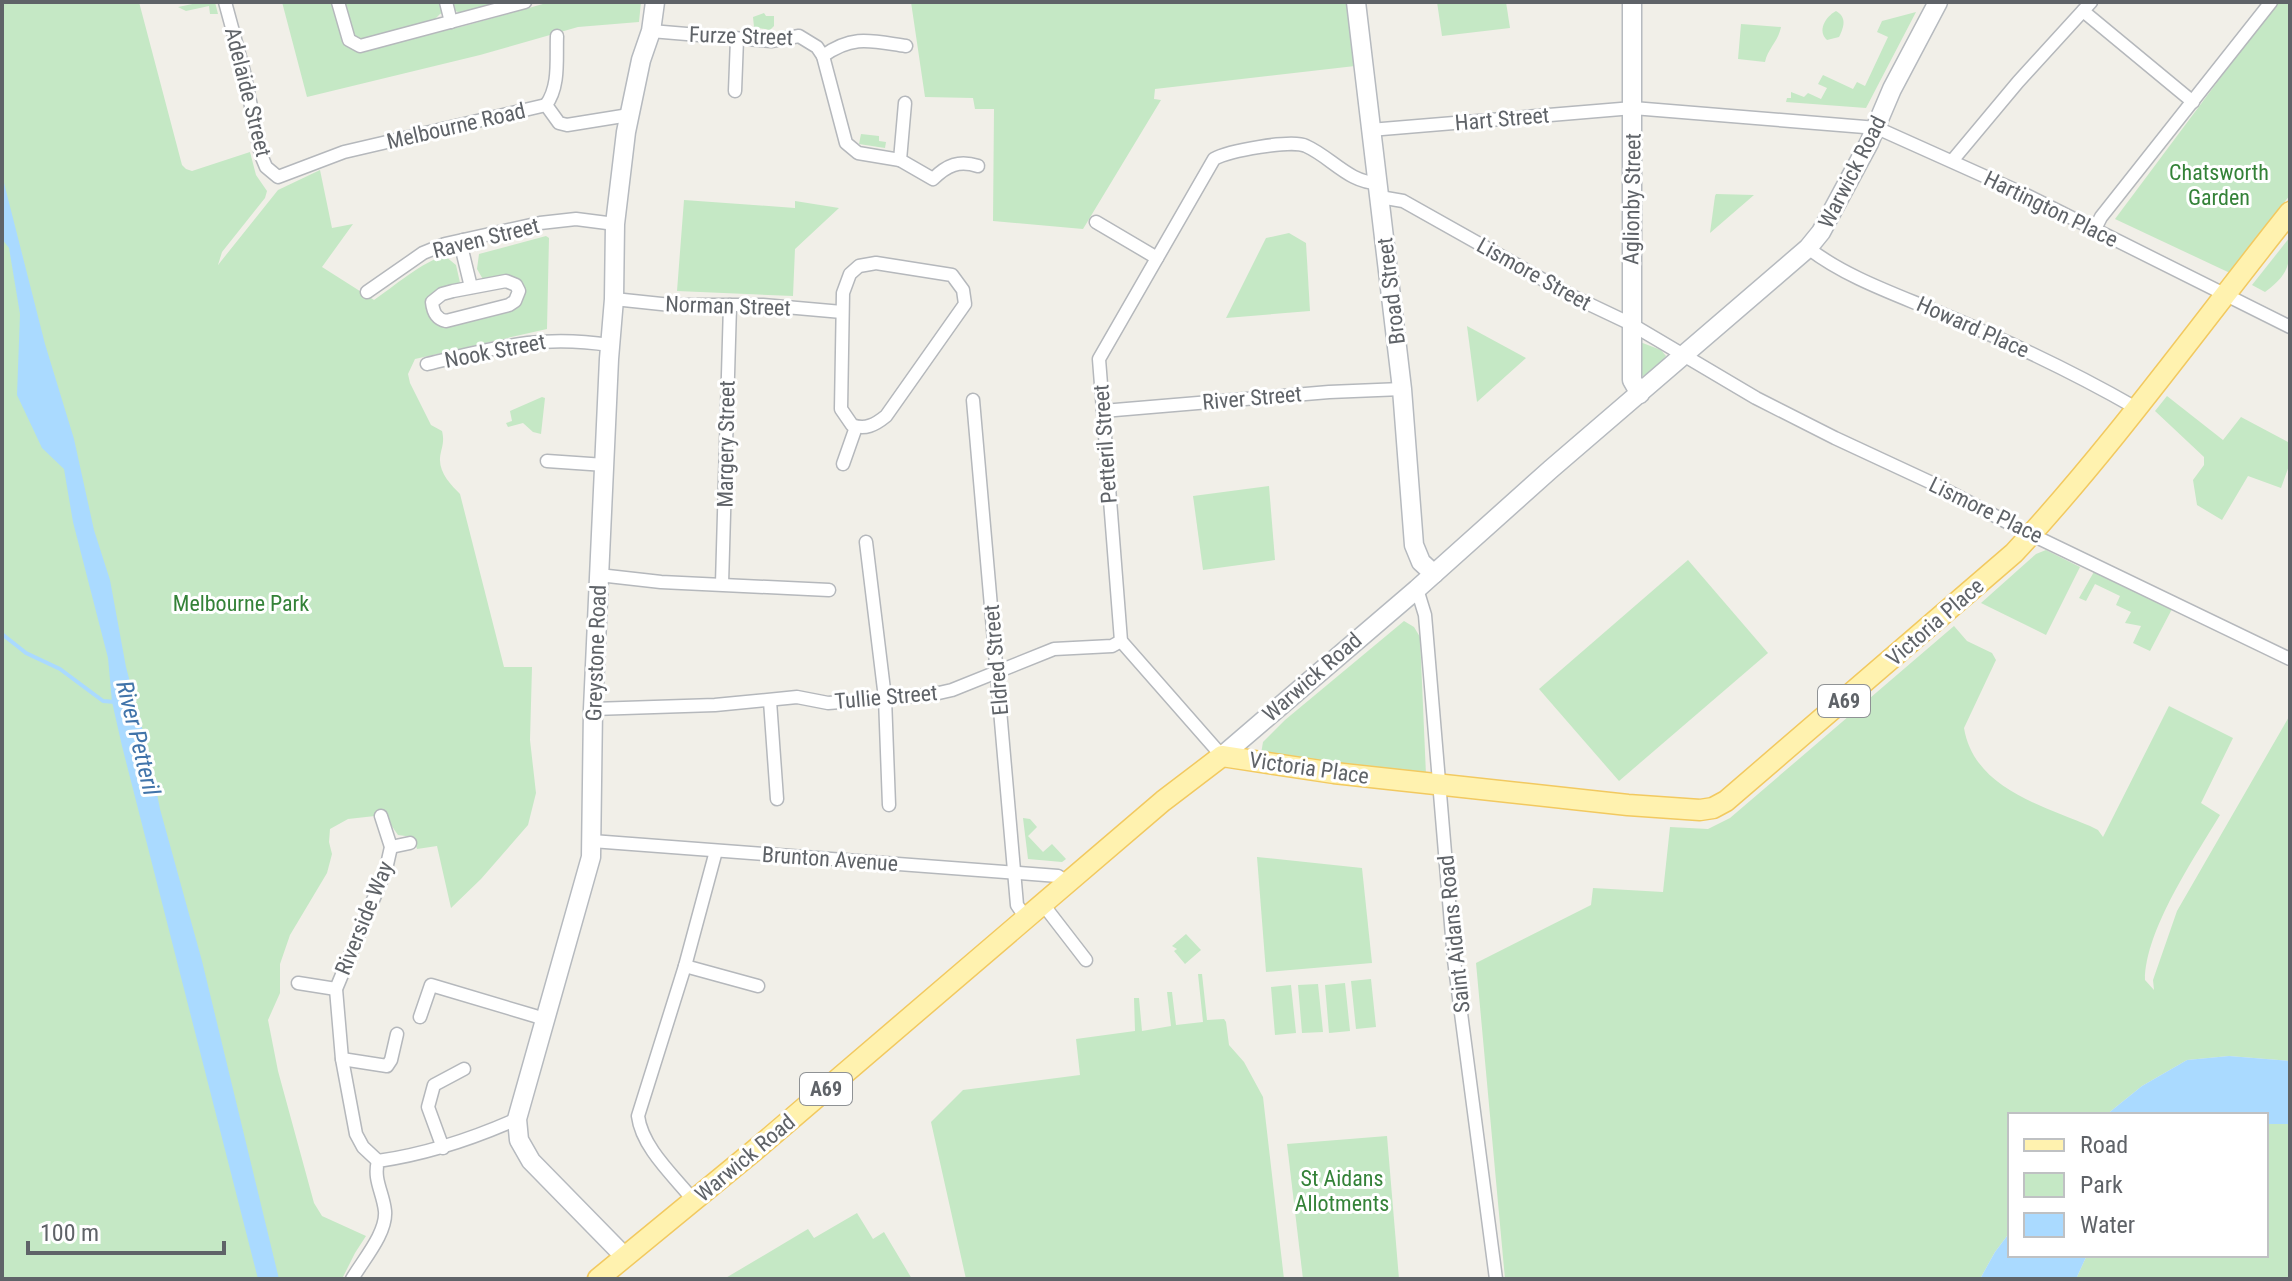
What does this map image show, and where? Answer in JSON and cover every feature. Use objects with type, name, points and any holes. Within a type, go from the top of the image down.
[{"type":"main road","name":"Victoria Place","points":[[1222,756],[1440,785],[1648,807],[1713,808],[1726,801],[2014,553],[2136,408],[2290,212]]},
{"type":"main road","name":"Warwick Road","points":[[598,1279],[694,1201],[1163,801],[1222,756]]},
{"type":"street","name":"Adelaide Street","points":[[225,2],[244,72],[261,155],[266,167],[278,177]]},
{"type":"street","points":[[338,2],[349,40],[355,45],[370,44],[525,2]]},
{"type":"street","points":[[446,2],[451,22]]},
{"type":"street","name":"Greystone Road","points":[[517,1119],[585,883],[592,841],[593,709],[615,224],[629,115],[651,31],[655,2]]},
{"type":"street","name":"Broad Street","points":[[1356,2],[1402,389],[1414,545],[1421,562],[1434,574]]},
{"type":"street","name":"Aglionby Street","points":[[1632,2],[1632,380],[1640,394]]},
{"type":"street","name":"Warwick Road","points":[[1222,756],[1808,248],[1821,232],[1877,128],[1892,89],[1938,2]]},
{"type":"street","points":[[2095,229],[2101,217],[2271,2]]},
{"type":"street","points":[[1952,161],[2087,6],[2193,102]]},
{"type":"street","name":"Furze Street","points":[[651,31],[771,41],[799,36],[817,47],[823,56],[846,143],[858,153],[900,160]]},
{"type":"street","points":[[546,105],[553,96],[556,79],[557,36]]},
{"type":"street","points":[[735,91],[737,39]]},
{"type":"street","name":"Furze Street","points":[[823,56],[837,46],[856,40],[906,46]]},
{"type":"street","points":[[905,103],[900,160],[931,185],[952,164],[978,166]]},
{"type":"street","name":"Melbourne Road","points":[[278,177],[344,152],[546,105],[559,123],[567,125],[629,115]]},
{"type":"street","name":"Hart Street","points":[[1370,130],[1633,108],[1877,128]]},
{"type":"street","name":"Hartington Place","points":[[1877,128],[2095,229],[2290,327]]},
{"type":"street","name":"Petteril Street","points":[[1121,641],[1099,359],[1214,159],[1226,152],[1300,144],[1379,190]]},
{"type":"street","name":"Lismore Street","points":[[1379,190],[1686,356]]},
{"type":"street","name":"Raven Street","points":[[367,292],[423,253],[463,240],[576,219],[615,224]]},
{"type":"street","points":[[1096,222],[1157,258]]},
{"type":"street","points":[[463,240],[462,250],[471,287]]},
{"type":"street","name":"Howard Place","points":[[1808,248],[1873,284],[2017,345],[2136,408]]},
{"type":"street","points":[[876,263],[952,275],[959,282],[965,297],[965,304],[948,330],[886,416],[867,427],[856,427],[841,409],[842,312],[843,293],[850,274],[859,266],[876,263]]},
{"type":"street","points":[[506,281],[516,285],[519,291],[515,301],[509,305],[446,321],[437,317],[432,302],[435,298],[471,287],[506,281]]},
{"type":"street","name":"Norman Street","points":[[614,299],[671,305],[763,305],[842,312]]},
{"type":"street","name":"Margery Street","points":[[722,584],[730,305]]},
{"type":"street","name":"Nook Street","points":[[427,364],[524,341],[578,340],[610,345]]},
{"type":"street","name":"Lismore Place","points":[[1686,356],[1756,398],[1835,438],[2290,659]]},
{"type":"street","name":"River Street","points":[[1103,411],[1402,389]]},
{"type":"street","name":"Eldred Street","points":[[973,400],[1017,905],[1026,918]]},
{"type":"street","points":[[843,464],[856,427]]},
{"type":"street","points":[[547,461],[605,465]]},
{"type":"street","points":[[866,542],[885,698],[889,805]]},
{"type":"street","points":[[599,575],[661,582],[829,590]]},
{"type":"street","name":"Saint Aidans Road","points":[[1417,589],[1425,615],[1454,960],[1496,1279]]},
{"type":"street","points":[[1121,641],[1222,756]]},
{"type":"street","name":"Tullie Street","points":[[593,709],[770,701],[797,697],[828,703],[941,693],[1054,649],[1112,646],[1121,641]]},
{"type":"street","points":[[770,701],[777,799]]},
{"type":"street","name":"Riverside Way","points":[[352,1279],[381,1231],[385,1209],[375,1178],[378,1161],[363,1147],[356,1134],[342,1059],[336,989],[352,944],[378,891],[391,847],[381,816]]},
{"type":"street","name":"Brunton Avenue","points":[[592,841],[1058,876],[1067,882]]},
{"type":"street","name":"Riverside Way","points":[[391,847],[410,843]]},
{"type":"street","points":[[694,1201],[646,1141],[639,1128],[638,1116],[685,966],[716,851]]},
{"type":"street","points":[[1042,903],[1086,960]]},
{"type":"street","points":[[685,966],[758,986]]},
{"type":"street","name":"Riverside Way","points":[[298,983],[336,989]]},
{"type":"street","points":[[420,1017],[431,985],[547,1021]]},
{"type":"street","points":[[342,1059],[387,1066],[397,1034]]},
{"type":"street","points":[[443,1148],[428,1107],[434,1085],[464,1069]]},
{"type":"street","points":[[378,1161],[443,1148],[517,1119],[519,1140],[531,1161],[625,1257]]},
{"type":"green space","name":"Melbourne Park","points":[[2,2],[139,2],[182,165],[192,171],[250,152],[256,175],[267,191],[265,198],[222,252],[218,265],[278,190],[320,170],[332,228],[353,224],[322,267],[374,300],[418,269],[445,256],[456,265],[461,287],[439,293],[431,318],[503,310],[521,287],[484,281],[477,269],[479,254],[546,236],[549,238],[547,329],[415,359],[408,374],[431,425],[442,431],[441,469],[460,494],[504,667],[532,667],[530,740],[536,793],[528,825],[451,908],[437,846],[417,849],[413,837],[398,835],[384,815],[348,819],[330,829],[332,854],[327,873],[290,935],[280,964],[280,993],[268,1020],[278,1071],[314,1203],[322,1216],[366,1236],[342,1279],[2,1279]]},
{"type":"green space","points":[[215,2],[218,14],[210,14],[209,6],[186,11],[178,7]]},
{"type":"green space","points":[[282,2],[332,2],[342,41],[359,51],[550,2],[641,2],[639,22],[578,27],[480,55],[307,97]]},
{"type":"green space","points":[[344,2],[515,2],[473,18],[453,10],[440,14],[431,23],[365,41],[353,37]]},
{"type":"green space","points":[[911,2],[1349,2],[1355,66],[1155,89],[1154,99],[1161,100],[1083,229],[993,221],[994,109],[975,109],[973,98],[925,97]]},
{"type":"green space","points":[[1437,2],[1506,2],[1510,28],[1442,36]]},
{"type":"green space","name":"Chatsworth Garden","points":[[2277,2],[2290,2],[2290,195],[2230,273],[2115,219]]},
{"type":"green space","points":[[1836,11],[1844,22],[1842,30],[1839,37],[1827,40],[1823,33],[1824,24]]},
{"type":"green space","points":[[1916,12],[1866,108],[1786,102],[1787,98],[1791,98],[1791,92],[1804,97],[1808,93],[1821,99],[1827,88],[1818,84],[1823,75],[1853,89],[1857,82],[1865,86],[1888,37],[1877,32],[1882,21]]},
{"type":"green space","points":[[764,13],[774,16],[774,26],[770,30],[754,27],[753,17]]},
{"type":"green space","points":[[1741,24],[1781,27],[1765,62],[1738,59]]},
{"type":"green space","points":[[861,134],[879,136],[879,141],[886,142],[885,148],[859,144]]},
{"type":"green space","points":[[1754,195],[1710,233],[1715,196]]},
{"type":"green space","points":[[684,200],[795,208],[795,201],[839,208],[795,249],[793,296],[677,291]]},
{"type":"green space","points":[[1289,233],[1306,243],[1310,311],[1226,318],[1266,238]]},
{"type":"green space","points":[[2290,237],[2288,262],[2279,280],[2265,292],[2252,285]]},
{"type":"green space","points":[[1467,326],[1526,358],[1477,402]]},
{"type":"green space","points":[[1640,342],[1661,350],[1666,356],[1639,379]]},
{"type":"green space","points":[[2167,396],[2223,440],[2241,417],[2290,443],[2290,463],[2281,488],[2248,476],[2222,520],[2197,505],[2193,480],[2204,465],[2204,457],[2155,411]]},
{"type":"green space","points":[[545,398],[541,434],[533,432],[523,423],[508,427],[506,423],[512,421],[510,411]]},
{"type":"green space","points":[[1269,486],[1275,560],[1203,570],[1193,496]]},
{"type":"green space","points":[[2046,550],[2080,567],[2046,635],[1981,603],[2036,554]]},
{"type":"green space","points":[[1688,560],[1768,653],[1619,781],[1539,689]]},
{"type":"green space","points":[[2095,570],[2172,609],[2150,651],[2133,643],[2141,626],[2125,623],[2131,612],[2116,605],[2120,596],[2095,584],[2086,601],[2079,598]]},
{"type":"green space","points":[[1404,621],[1414,627],[1420,637],[1426,775],[1261,754],[1263,742],[1285,720]]},
{"type":"green space","points":[[1954,626],[1967,641],[1992,653],[1996,660],[1964,728],[1970,749],[1981,766],[2012,792],[2098,830],[2103,837],[2169,706],[2233,738],[2201,803],[2220,815],[2173,894],[2153,939],[2145,980],[2154,990],[2153,980],[2177,911],[2290,715],[2290,1061],[2229,1056],[2187,1060],[2142,1086],[2108,1113],[2008,1113],[2008,1235],[1980,1279],[1505,1279],[1476,963],[1591,905],[1593,888],[1663,892],[1670,827],[1708,829],[1730,818]]},
{"type":"green space","points":[[1023,818],[1030,819],[1037,827],[1028,836],[1043,852],[1052,844],[1066,859],[1062,862],[1028,859]]},
{"type":"green space","points":[[1257,857],[1362,868],[1372,963],[1266,972]]},
{"type":"green space","points":[[1186,934],[1201,950],[1185,964],[1172,946]]},
{"type":"green space","points":[[1198,974],[1202,974],[1207,1020],[1224,1019],[1229,1045],[1244,1062],[1263,1097],[1284,1279],[966,1279],[931,1122],[963,1090],[1080,1075],[1076,1039],[1135,1031],[1134,998],[1139,998],[1142,1031],[1171,1026],[1167,992],[1172,992],[1176,1025],[1203,1022]]},
{"type":"green space","points":[[1371,979],[1376,1027],[1356,1029],[1351,981]]},
{"type":"green space","points":[[1345,983],[1350,1031],[1329,1033],[1325,985]]},
{"type":"green space","points":[[1318,984],[1323,1032],[1302,1033],[1298,985]]},
{"type":"green space","points":[[1291,985],[1296,1033],[1275,1035],[1271,987]]},
{"type":"green space","points":[[2268,1124],[2290,1124],[2290,1279],[2076,1279],[2086,1257],[2268,1257]]},
{"type":"green space","name":"St Aidans Allotments","points":[[1387,1136],[1399,1279],[1303,1279],[1287,1144]]},
{"type":"green space","points":[[857,1213],[873,1239],[884,1232],[912,1279],[724,1279],[808,1229],[814,1238]]},
{"type":"water","name":"River Petteril","points":[[2,175],[45,344],[74,439],[94,530],[110,580],[126,667],[160,809],[202,961],[279,1279],[258,1279],[122,746],[112,702],[108,658],[73,522],[64,469],[42,448],[17,395],[20,314],[9,248],[2,239]]},
{"type":"water","points":[[2229,1056],[2290,1061],[2290,1124],[2268,1124],[2268,1113],[2108,1113],[2142,1086],[2187,1060]]},
{"type":"water","points":[[2008,1235],[2008,1257],[2086,1257],[2076,1279],[1980,1279]]},
{"type":"waterway","name":"River Petteril","points":[[2,634],[26,653],[60,669],[103,701],[115,702]]}]
